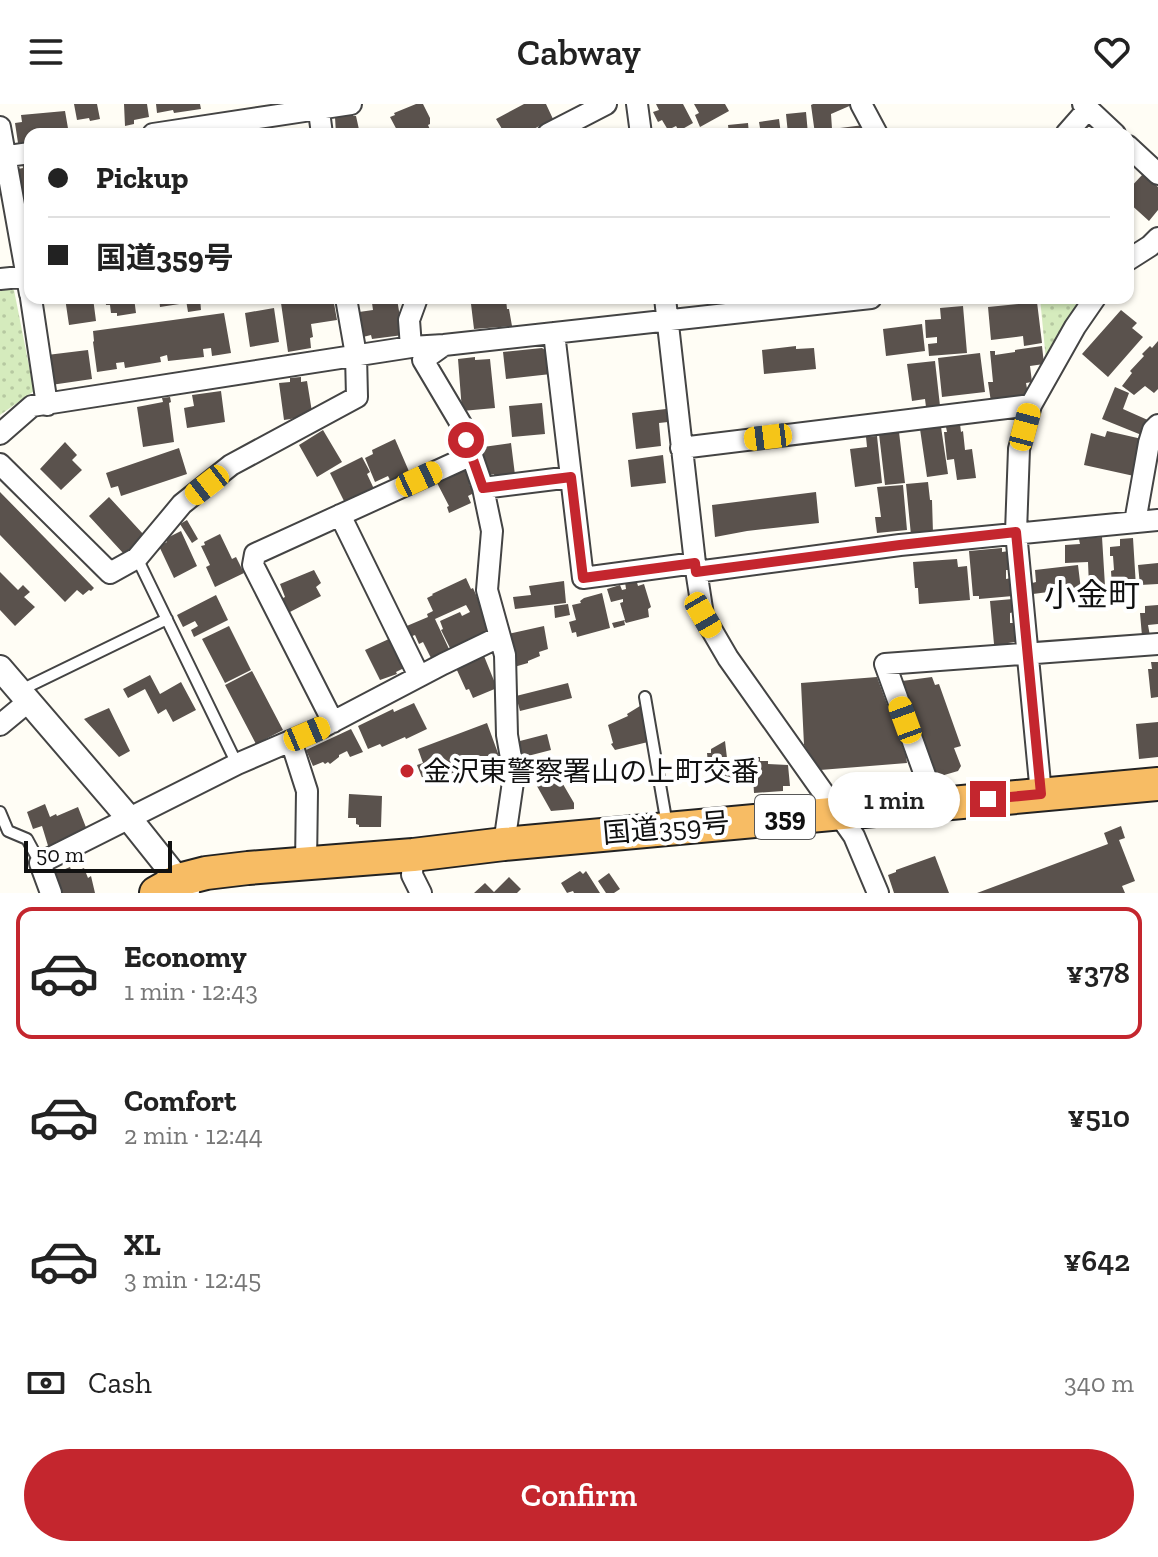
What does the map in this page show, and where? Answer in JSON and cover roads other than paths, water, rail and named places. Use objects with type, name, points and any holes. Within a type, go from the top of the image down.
[{"type":"highway","name":"国道359号","points":[[413,855],[668,828],[1158,784]]},
{"type":"highway","name":"359","points":[[174,889],[206,873],[413,855]]},
{"type":"street","points":[[190,128],[351,104]]},
{"type":"street","points":[[560,128],[606,104]]},
{"type":"street","points":[[637,104],[640,128]]},
{"type":"street","points":[[861,104],[874,128]]},
{"type":"street","points":[[318,107],[321,128]]},
{"type":"street","points":[[1070,128],[1086,107],[1109,128]]},
{"type":"street","points":[[0,127],[2,157],[24,258]]},
{"type":"street","points":[[1134,152],[1158,174]]},
{"type":"street","points":[[2,157],[24,154]]},
{"type":"street","points":[[1134,256],[1158,238]]},
{"type":"street","points":[[0,279],[24,285]]},
{"type":"street","points":[[33,304],[47,405]]},
{"type":"street","points":[[0,464],[110,573],[137,558],[182,504],[231,465],[357,397],[356,355],[347,304]]},
{"type":"street","points":[[411,347],[409,320],[415,304]]},
{"type":"street","points":[[666,304],[703,615],[728,658],[854,836],[878,893]]},
{"type":"street","points":[[0,434],[32,406],[411,347],[818,304]]},
{"type":"street","points":[[1041,794],[1016,532],[1019,449],[1031,405],[1091,304]]},
{"type":"street","points":[[554,333],[583,578],[1158,520]]},
{"type":"street","points":[[444,345],[423,360],[461,424],[483,488],[492,531],[487,590],[505,655],[507,735],[514,775],[504,844]]},
{"type":"street","points":[[681,448],[1031,405]]},
{"type":"street","points":[[1135,522],[1149,443],[1158,425]]},
{"type":"street","points":[[333,722],[253,565],[255,554],[472,455]]},
{"type":"street","points":[[483,488],[571,477]]},
{"type":"street","points":[[340,515],[419,676]]},
{"type":"street","points":[[51,893],[40,863],[237,764],[333,722],[499,637]]},
{"type":"street","points":[[935,803],[885,664],[1158,644]]},
{"type":"street","points":[[0,668],[128,817],[174,889]]},
{"type":"street","points":[[0,725],[24,696]]},
{"type":"street","points":[[291,741],[307,791],[306,864]]},
{"type":"street","points":[[413,855],[412,875],[421,893]]},
{"type":"lane","points":[[137,558],[237,764]]},
{"type":"lane","points":[[24,696],[167,619]]},
{"type":"lane","points":[[645,697],[668,828]]},
{"type":"lane","points":[[0,812],[8,831],[27,839],[40,863]]},
{"type":"place","name":"金沢東警察署山の上町交番","points":[[407,771]]},
{"type":"district","name":"小金町","points":[[1092,595]]}]
